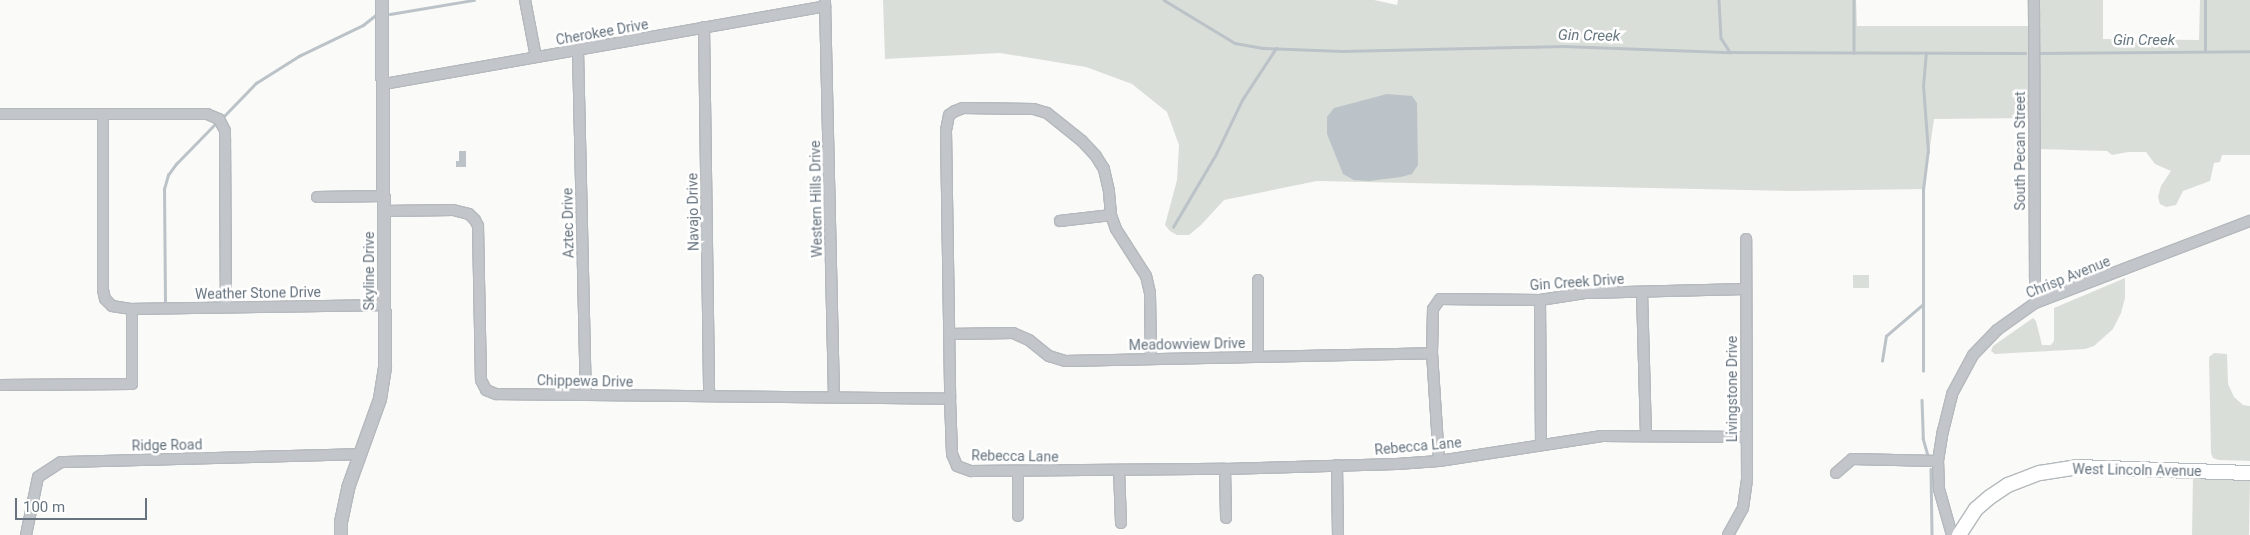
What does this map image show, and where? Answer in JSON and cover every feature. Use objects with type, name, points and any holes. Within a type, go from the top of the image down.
[{"type":"main road","name":"West Lincoln Avenue","points":[[1959,535],[1976,509],[1990,497],[2008,486],[2040,473],[2077,467],[2250,473]]},
{"type":"street","name":"Skyline Drive","points":[[341,535],[340,522],[348,488],[383,387],[385,366],[382,0]]},
{"type":"street","points":[[525,0],[536,57]]},
{"type":"street","name":"South Pecan Street","points":[[2034,0],[2034,303]]},
{"type":"street","name":"Cherokee Drive","points":[[384,84],[704,28],[825,3]]},
{"type":"street","name":"Western Hills Drive","points":[[825,3],[834,397]]},
{"type":"street","name":"Navajo Drive","points":[[704,28],[709,396]]},
{"type":"street","name":"Aztec Drive","points":[[578,50],[586,395]]},
{"type":"street","name":"Rebecca Lane","points":[[1151,358],[1150,293],[1146,276],[1116,229],[1111,215],[1109,190],[1104,169],[1082,141],[1047,113],[1020,107],[963,108],[949,115],[946,122],[950,399],[952,454],[957,466],[971,471],[1018,471],[1225,469],[1337,465],[1439,461],[1602,436],[1746,437]]},
{"type":"street","points":[[0,114],[207,114],[219,119],[225,131],[226,307]]},
{"type":"street","name":"Weather Stone Drive","points":[[103,114],[103,290],[106,299],[112,306],[132,309],[384,305]]},
{"type":"street","points":[[317,197],[384,196]]},
{"type":"street","name":"Chippewa Drive","points":[[384,211],[453,210],[469,214],[475,220],[478,226],[481,380],[486,390],[496,394],[950,399]]},
{"type":"street","points":[[1060,221],[1111,215]]},
{"type":"street","name":"Chrisp Avenue","points":[[1952,535],[1940,489],[1938,461],[1952,394],[1974,355],[1997,330],[2034,303],[2250,221]]},
{"type":"street","name":"Livingstone Drive","points":[[1728,535],[1743,508],[1747,479],[1746,239]]},
{"type":"street","points":[[1258,280],[1258,356]]},
{"type":"street","name":"Gin Creek Drive","points":[[1432,353],[1433,308],[1440,300],[1540,300],[1586,292],[1746,289]]},
{"type":"street","points":[[1642,292],[1646,436]]},
{"type":"street","points":[[1540,300],[1541,444]]},
{"type":"street","points":[[0,385],[132,384],[132,309]]},
{"type":"street","name":"Meadowview Drive","points":[[950,334],[1013,333],[1029,340],[1049,356],[1065,361],[1432,353]]},
{"type":"street","points":[[1432,353],[1439,461]]},
{"type":"street","name":"Ridge Road","points":[[26,535],[38,477],[61,462],[360,454]]},
{"type":"street","points":[[1836,473],[1852,460],[1938,461]]},
{"type":"street","points":[[1337,465],[1338,535]]},
{"type":"street","points":[[1225,469],[1226,518]]},
{"type":"street","points":[[1120,470],[1121,523]]},
{"type":"street","points":[[1018,471],[1018,516]]},
{"type":"shaded area","points":[[883,0],[1374,0],[1397,5],[1398,0],[1856,0],[1857,26],[2028,26],[2027,0],[2103,0],[2103,39],[2199,40],[2200,0],[2250,0],[2250,155],[2222,155],[2220,162],[2214,163],[2210,181],[2183,191],[2176,205],[2166,207],[2160,204],[2158,197],[2161,186],[2171,171],[2155,164],[2146,152],[2128,152],[2112,155],[2107,151],[2037,149],[2030,118],[1934,119],[1924,189],[1792,191],[1317,181],[1224,200],[1189,235],[1177,235],[1165,225],[1177,180],[1179,145],[1167,112],[1132,84],[1086,67],[1000,53],[885,59]]},
{"type":"shaded area","points":[[1387,94],[1412,96],[1417,103],[1418,165],[1412,174],[1401,177],[1369,181],[1354,180],[1343,174],[1327,134],[1327,117],[1334,108]]},
{"type":"shaded area","points":[[459,151],[466,151],[466,167],[456,167],[456,161],[459,161]]},
{"type":"shaded area","points":[[1853,275],[1869,275],[1869,288],[1853,288]]},
{"type":"shaded area","points":[[2125,278],[2125,298],[2121,313],[2113,329],[2094,346],[2085,349],[1995,354],[1991,351],[1993,346],[2033,318],[2036,321],[2042,345],[2051,345],[2054,341],[2054,308]]},
{"type":"shaded area","points":[[2214,353],[2227,354],[2228,384],[2234,397],[2243,405],[2250,406],[2250,461],[2219,460],[2213,458],[2211,453],[2209,357]]},
{"type":"shaded area","points":[[2193,478],[2250,479],[2249,535],[2192,535]]},
{"type":"waterway","points":[[390,14],[474,0]]},
{"type":"waterway","name":"Gin Creek","points":[[1164,0],[1235,43],[1263,48],[1342,51],[1563,46],[1730,52],[2025,53]]},
{"type":"waterway","points":[[1719,0],[1721,38],[1730,52]]},
{"type":"waterway","points":[[1854,0],[1854,53]]},
{"type":"waterway","points":[[2205,0],[2205,51]]},
{"type":"waterway","points":[[224,116],[256,83],[299,56],[363,25],[376,15]]},
{"type":"waterway","points":[[1173,227],[1216,154],[1242,100],[1276,48]]},
{"type":"waterway","name":"Gin Creek","points":[[2037,53],[2250,51]]},
{"type":"waterway","points":[[1923,371],[1923,190],[1928,152],[1923,86],[1926,53]]},
{"type":"waterway","points":[[165,302],[164,189],[168,175],[176,164],[215,124]]},
{"type":"waterway","points":[[1882,361],[1886,336],[1922,305]]},
{"type":"waterway","points":[[1922,400],[1923,438],[1928,456]]},
{"type":"waterway","points":[[1931,469],[1932,535]]}]
